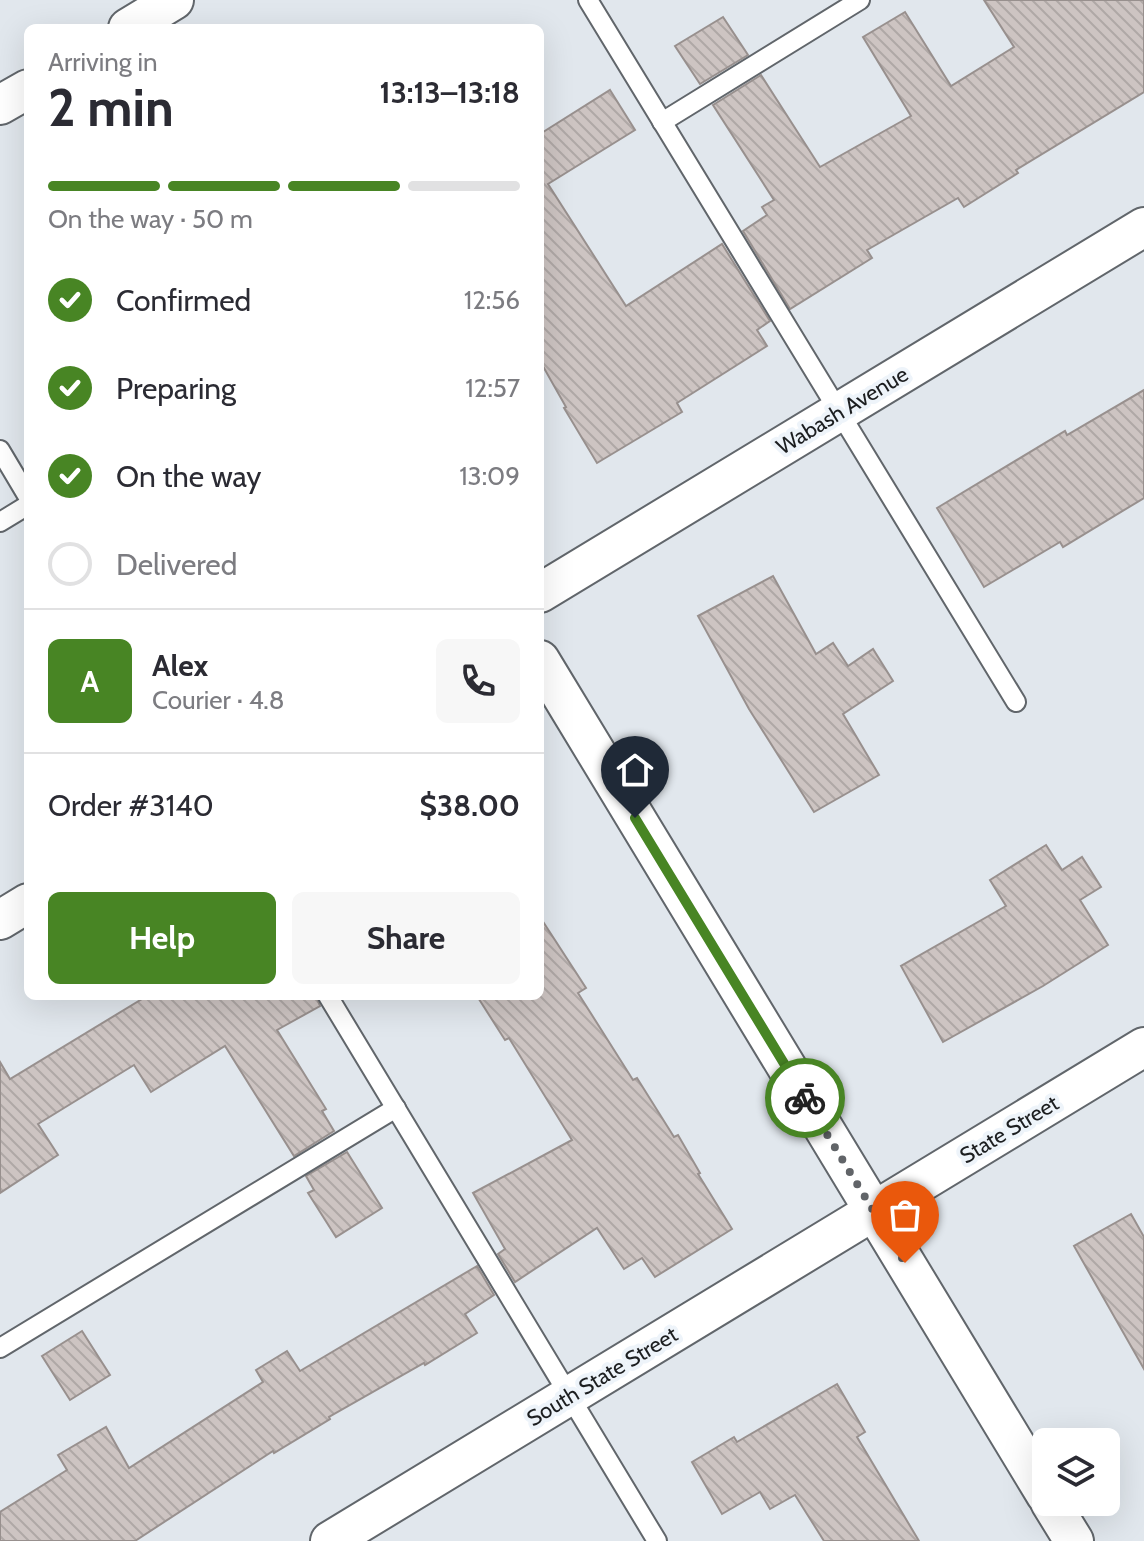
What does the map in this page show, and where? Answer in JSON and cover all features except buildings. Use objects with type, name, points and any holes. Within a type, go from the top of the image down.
[{"type":"street","points":[[0,105],[24,91]]},
{"type":"street","name":"Wabash Avenue","points":[[544,591],[1144,227]]},
{"type":"street","points":[[544,667],[1032,1472]]},
{"type":"street","points":[[0,920],[24,905]]},
{"type":"street","name":"State Street","points":[[874,1212],[1144,1047]]},
{"type":"street","name":"South State Street","points":[[330,1541],[874,1212]]},
{"type":"street","points":[[1059,1516],[1074,1541]]},
{"type":"lane","points":[[588,0],[1016,702]]},
{"type":"lane","points":[[662,122],[860,0]]},
{"type":"lane","points":[[0,450],[24,490]]},
{"type":"lane","points":[[0,522],[24,507]]},
{"type":"lane","points":[[330,1000],[657,1541]]},
{"type":"lane","points":[[0,1348],[396,1108]]},
{"type":"way so far","points":[[805,1098],[905,1263]]},
{"type":"route","points":[[635,818],[805,1098]]}]
